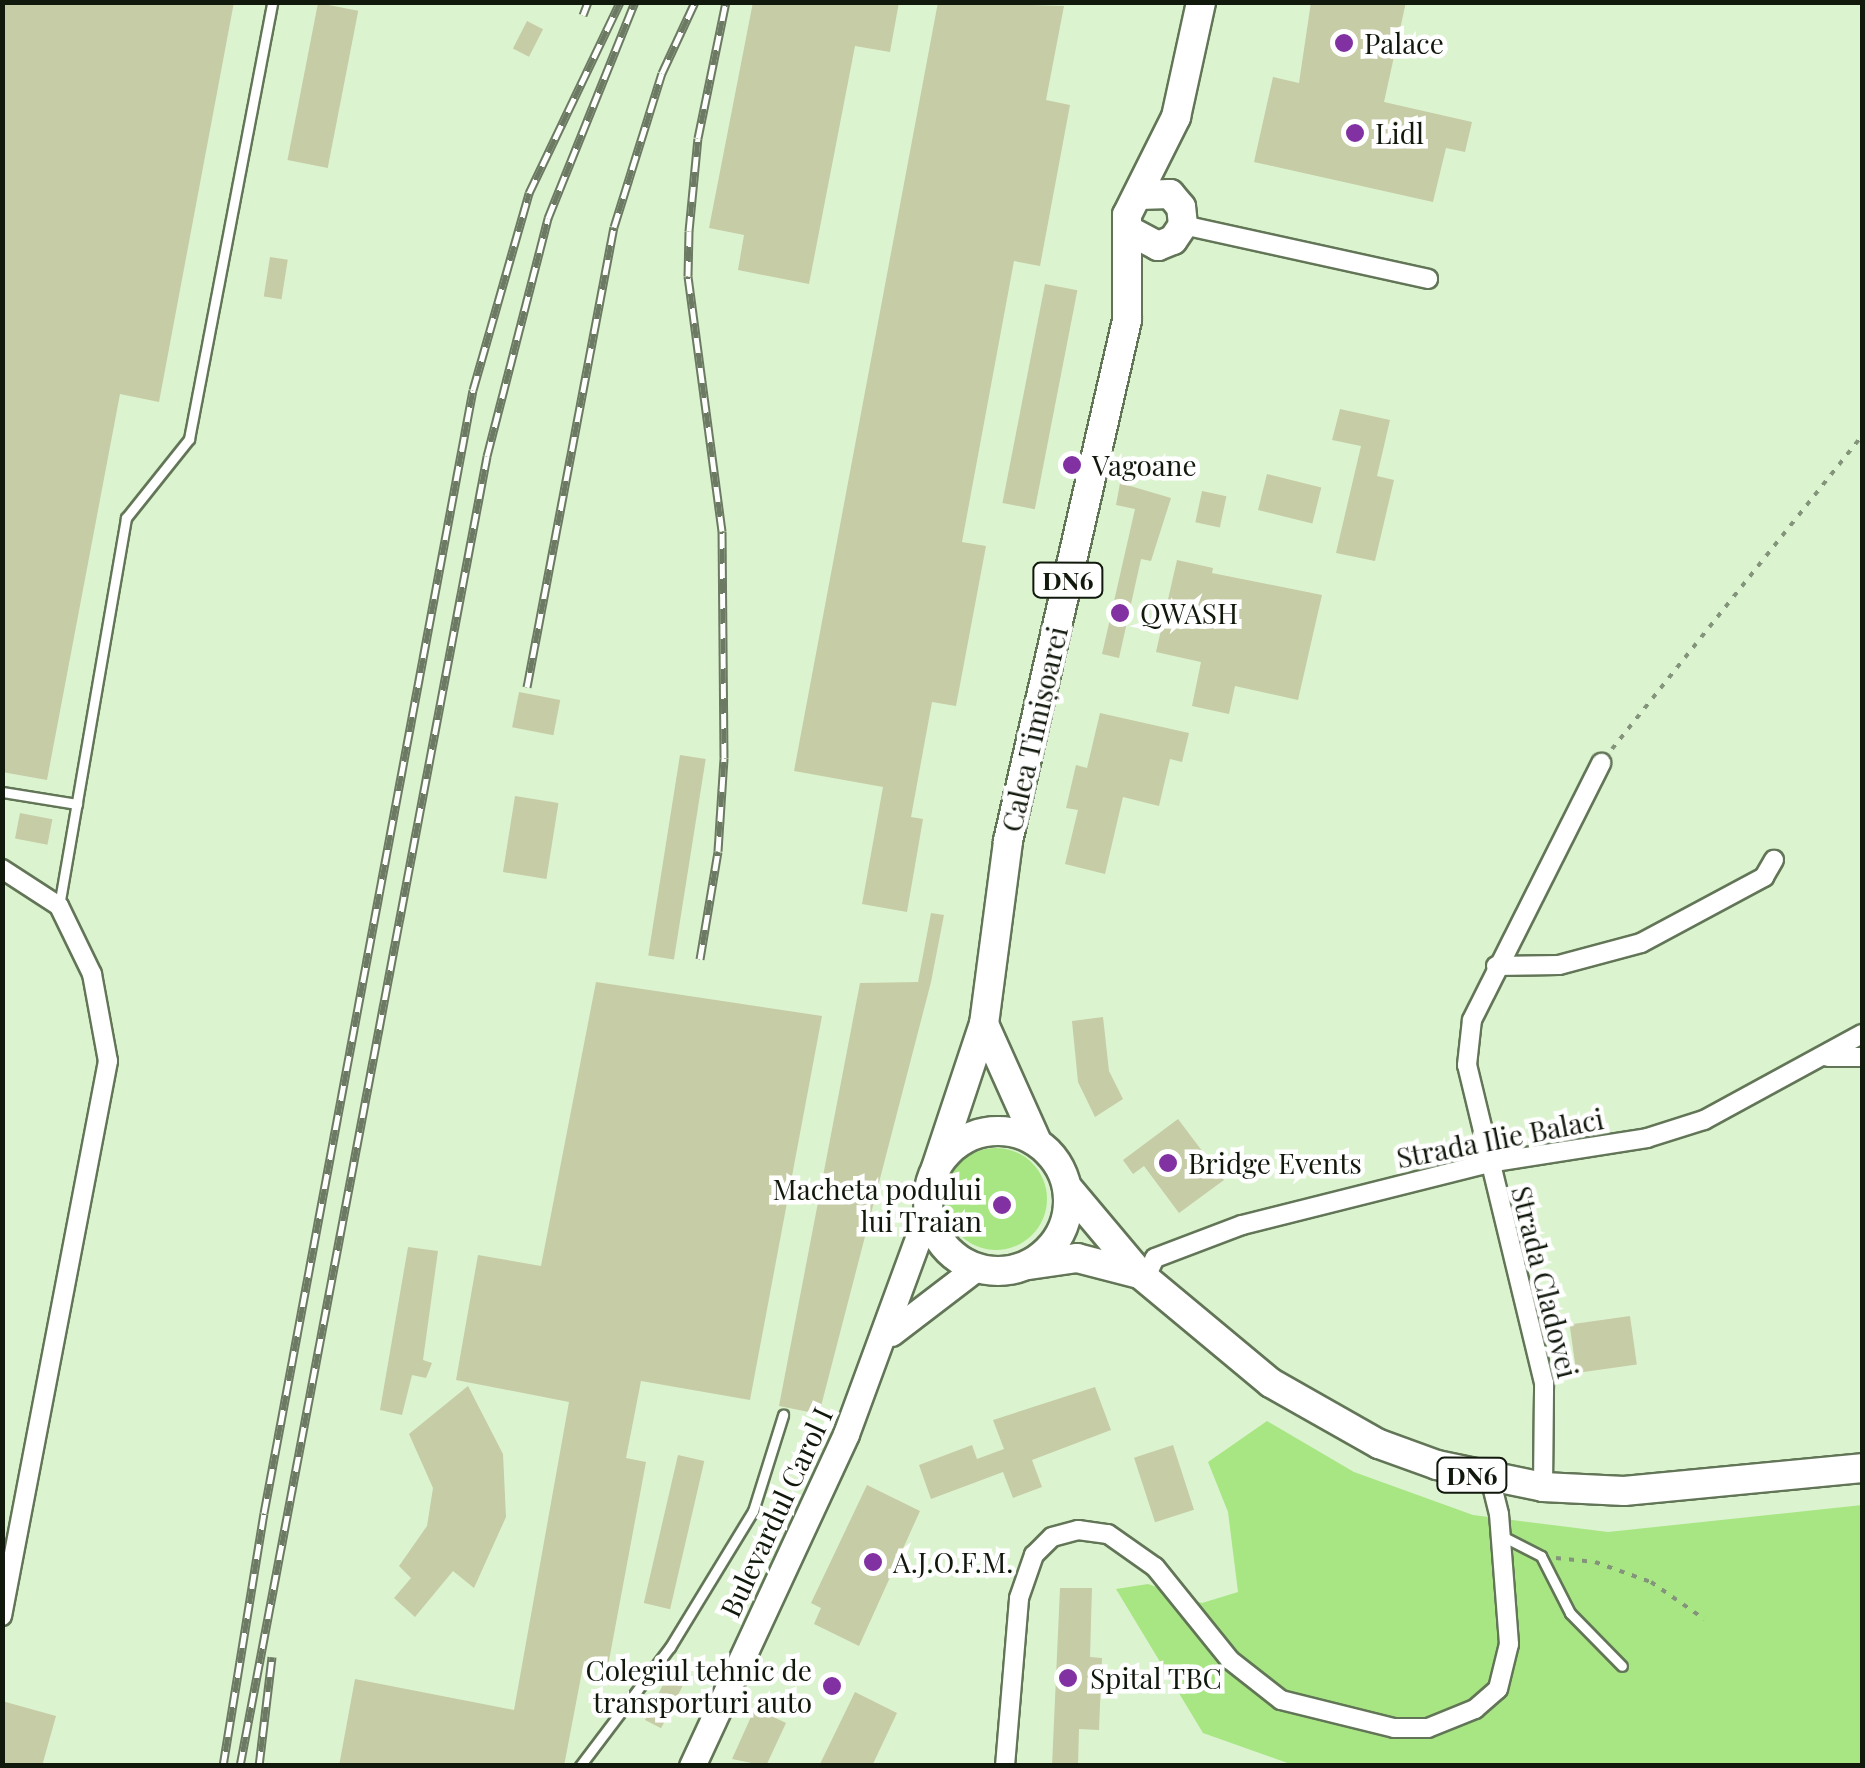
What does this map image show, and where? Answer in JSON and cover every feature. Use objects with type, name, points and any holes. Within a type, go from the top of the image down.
[{"type":"main road","name":"Calea Timișoarei","points":[[1128,320],[1175,223],[1176,118],[1201,2]]},
{"type":"main road","name":"Calea Timișoarei","points":[[1139,195],[1176,118]]},
{"type":"main road","points":[[1130,231],[1149,246],[1175,223],[1162,190],[1139,195]]},
{"type":"main road","name":"DN6","points":[[1130,231],[1129,208],[1139,195]]},
{"type":"main road","name":"Calea Timișoarei","points":[[936,1168],[984,1024],[1008,841],[1128,320],[1130,231]]},
{"type":"main road","name":"DN6","points":[[984,1024],[1037,1142],[1062,1170],[1067,1188],[1143,1276],[1270,1382],[1323,1416],[1379,1444],[1490,1479],[1543,1487],[1624,1491],[1862,1468]]},
{"type":"main road","points":[[936,1168],[970,1136],[1016,1132],[1037,1142]]},
{"type":"main road","name":"DN6","points":[[928,1211],[936,1168]]},
{"type":"main road","points":[[1028,1265],[1064,1224],[1067,1188]]},
{"type":"main road","points":[[928,1211],[944,1246],[976,1268]]},
{"type":"main road","name":"Bulevardul Carol I","points":[[692,1766],[888,1336],[928,1211]]},
{"type":"main road","name":"DN6","points":[[976,1268],[1076,1258],[1143,1276]]},
{"type":"main road","name":"Bulevardul Carol I","points":[[888,1336],[976,1268]]},
{"type":"street","points":[[1175,223],[1428,278]]},
{"type":"street","name":"Strada Cladovei","points":[[1543,1487],[1544,1382],[1488,1163],[1468,1065],[1472,1020],[1496,966],[1552,871],[1601,763]]},
{"type":"street","points":[[1496,966],[1559,964],[1641,944],[1764,877],[1774,860]]},
{"type":"street","points":[[2,870],[59,906],[92,974],[108,1060],[2,1616]]},
{"type":"street","name":"Strada Ilie Balaci","points":[[1143,1276],[1155,1258],[1242,1225],[1488,1163],[1554,1156],[1690,1125],[1828,1057],[1862,1034]]},
{"type":"street","points":[[1828,1057],[1862,1057]]},
{"type":"street","points":[[1005,1766],[1019,1598],[1034,1555],[1052,1537],[1078,1530],[1108,1534],[1128,1546],[1176,1590],[1230,1660],[1281,1700],[1394,1728],[1428,1728],[1475,1709],[1498,1690],[1509,1644],[1502,1536],[1490,1479]]},
{"type":"lane","points":[[59,906],[126,518],[188,439],[272,2]]},
{"type":"lane","points":[[2,792],[76,804]]},
{"type":"lane","points":[[580,1766],[670,1647],[752,1511],[783,1415]]},
{"type":"lane","points":[[1502,1536],[1541,1556],[1570,1613],[1622,1666]]},
{"type":"path","points":[[1601,763],[1862,436]]},
{"type":"path","points":[[1541,1556],[1595,1562],[1651,1582],[1704,1618]]},
{"type":"green space","points":[[996,1148],[1016,1152],[1032,1163],[1043,1179],[1047,1199],[1043,1219],[1032,1235],[1016,1246],[996,1250],[976,1246],[960,1235],[949,1219],[945,1199],[949,1179],[960,1163],[976,1152]]},
{"type":"green space","points":[[1267,1421],[1354,1472],[1473,1515],[1608,1532],[1862,1505],[1862,1765],[1293,1765],[1203,1733],[1116,1589],[1148,1584],[1202,1603],[1238,1592],[1228,1512],[1208,1462]]},
{"type":"building","points":[[2,2],[234,2],[159,402],[120,394],[47,780],[2,772]]},
{"type":"building","points":[[753,2],[899,2],[890,52],[855,46],[809,284],[738,270],[744,235],[709,228]]},
{"type":"building","points":[[938,2],[1064,6],[1046,100],[1070,105],[1040,266],[1014,261],[962,542],[986,546],[956,706],[932,702],[911,817],[923,819],[907,912],[862,904],[883,787],[794,771]]},
{"type":"building","name":"Lidl","points":[[1311,2],[1406,2],[1384,102],[1472,122],[1465,152],[1446,148],[1433,202],[1254,162],[1273,77],[1299,83]]},
{"type":"building","points":[[318,3],[358,11],[328,168],[287,160]]},
{"type":"building","points":[[527,21],[543,29],[529,57],[513,49]]},
{"type":"building","points":[[270,257],[288,260],[282,299],[264,297]]},
{"type":"building","points":[[1045,284],[1077,290],[1035,509],[1002,503]]},
{"type":"building","points":[[1340,409],[1390,420],[1377,476],[1394,480],[1375,561],[1336,553],[1361,446],[1332,440]]},
{"type":"building","points":[[1267,474],[1321,488],[1312,523],[1258,510]]},
{"type":"building","points":[[1120,483],[1171,498],[1151,561],[1141,559],[1119,658],[1102,654],[1135,509],[1116,505]]},
{"type":"building","points":[[1202,491],[1226,496],[1220,527],[1195,522]]},
{"type":"building","points":[[1177,560],[1213,568],[1212,573],[1322,595],[1298,700],[1235,686],[1229,714],[1192,706],[1201,662],[1156,652]]},
{"type":"building","points":[[519,692],[560,700],[553,735],[512,727]]},
{"type":"building","points":[[1100,713],[1189,733],[1182,762],[1170,759],[1159,806],[1123,797],[1105,874],[1065,864],[1078,810],[1066,808],[1076,765],[1087,768]]},
{"type":"building","points":[[680,755],[706,759],[674,960],[648,956]]},
{"type":"building","points":[[515,796],[558,803],[546,879],[503,872]]},
{"type":"building","points":[[20,813],[52,819],[47,845],[15,839]]},
{"type":"building","points":[[931,913],[944,915],[931,982],[819,1414],[779,1406],[860,983],[918,982]]},
{"type":"building","points":[[596,982],[822,1016],[750,1400],[641,1381],[626,1458],[646,1462],[608,1666],[584,1661],[564,1766],[339,1766],[355,1679],[514,1710],[569,1402],[456,1380],[478,1255],[541,1266]]},
{"type":"building","points":[[1103,1017],[1109,1071],[1123,1099],[1095,1117],[1078,1082],[1072,1021]]},
{"type":"building","name":"Bridge Events","points":[[1178,1119],[1224,1180],[1179,1213],[1144,1166],[1133,1174],[1123,1160]]},
{"type":"building","points":[[408,1247],[438,1251],[423,1360],[432,1363],[426,1378],[412,1375],[402,1415],[380,1410]]},
{"type":"building","points":[[1630,1316],[1637,1365],[1576,1373],[1570,1324]]},
{"type":"building","points":[[468,1386],[503,1454],[506,1517],[474,1588],[453,1571],[415,1617],[394,1598],[411,1578],[399,1566],[427,1526],[433,1488],[409,1434]]},
{"type":"building","points":[[1095,1387],[1111,1430],[1032,1460],[1042,1487],[1013,1498],[1003,1472],[931,1499],[919,1465],[972,1445],[977,1459],[1004,1449],[993,1420]]},
{"type":"building","points":[[1173,1445],[1194,1510],[1155,1522],[1134,1458]]},
{"type":"building","points":[[678,1455],[704,1461],[670,1609],[644,1603]]},
{"type":"building","name":"A.J.O.F.M.","points":[[867,1485],[920,1511],[859,1646],[814,1624],[821,1608],[811,1603]]},
{"type":"building","points":[[1060,1588],[1092,1588],[1090,1657],[1102,1658],[1099,1730],[1079,1729],[1078,1766],[1052,1766]]},
{"type":"building","points":[[670,1671],[686,1679],[661,1728],[645,1720]]},
{"type":"building","points":[[855,1692],[897,1713],[872,1766],[819,1766]]},
{"type":"building","points":[[2,1701],[56,1716],[42,1766],[2,1766]]},
{"type":"building","points":[[755,1708],[786,1723],[766,1766],[732,1759]]},
{"type":"railway","points":[[583,15],[588,2]]},
{"type":"railway","points":[[223,1766],[264,1513],[473,390],[529,193],[620,2]]},
{"type":"railway","points":[[240,1766],[487,456],[548,218],[635,2]]},
{"type":"railway","points":[[527,687],[614,227],[662,73],[695,2]]},
{"type":"railway","points":[[700,959],[718,851],[724,758],[722,531],[688,276],[689,231],[698,138],[726,2]]},
{"type":"railway","points":[[259,1766],[272,1657]]},
{"type":"place","name":"Palace","points":[[1344,43]]},
{"type":"place","name":"Lidl","points":[[1355,133]]},
{"type":"place","name":"Vagoane","points":[[1072,465]]},
{"type":"place","name":"QWASH","points":[[1120,613]]},
{"type":"place","name":"Bridge Events","points":[[1168,1163]]},
{"type":"place","name":"Macheta podului lui Traian","points":[[1002,1205]]},
{"type":"place","name":"A.J.O.F.M.","points":[[873,1562]]},
{"type":"place","name":"Spital TBC","points":[[1068,1678]]},
{"type":"place","name":"Colegiul tehnic de transporturi auto","points":[[832,1686]]}]
